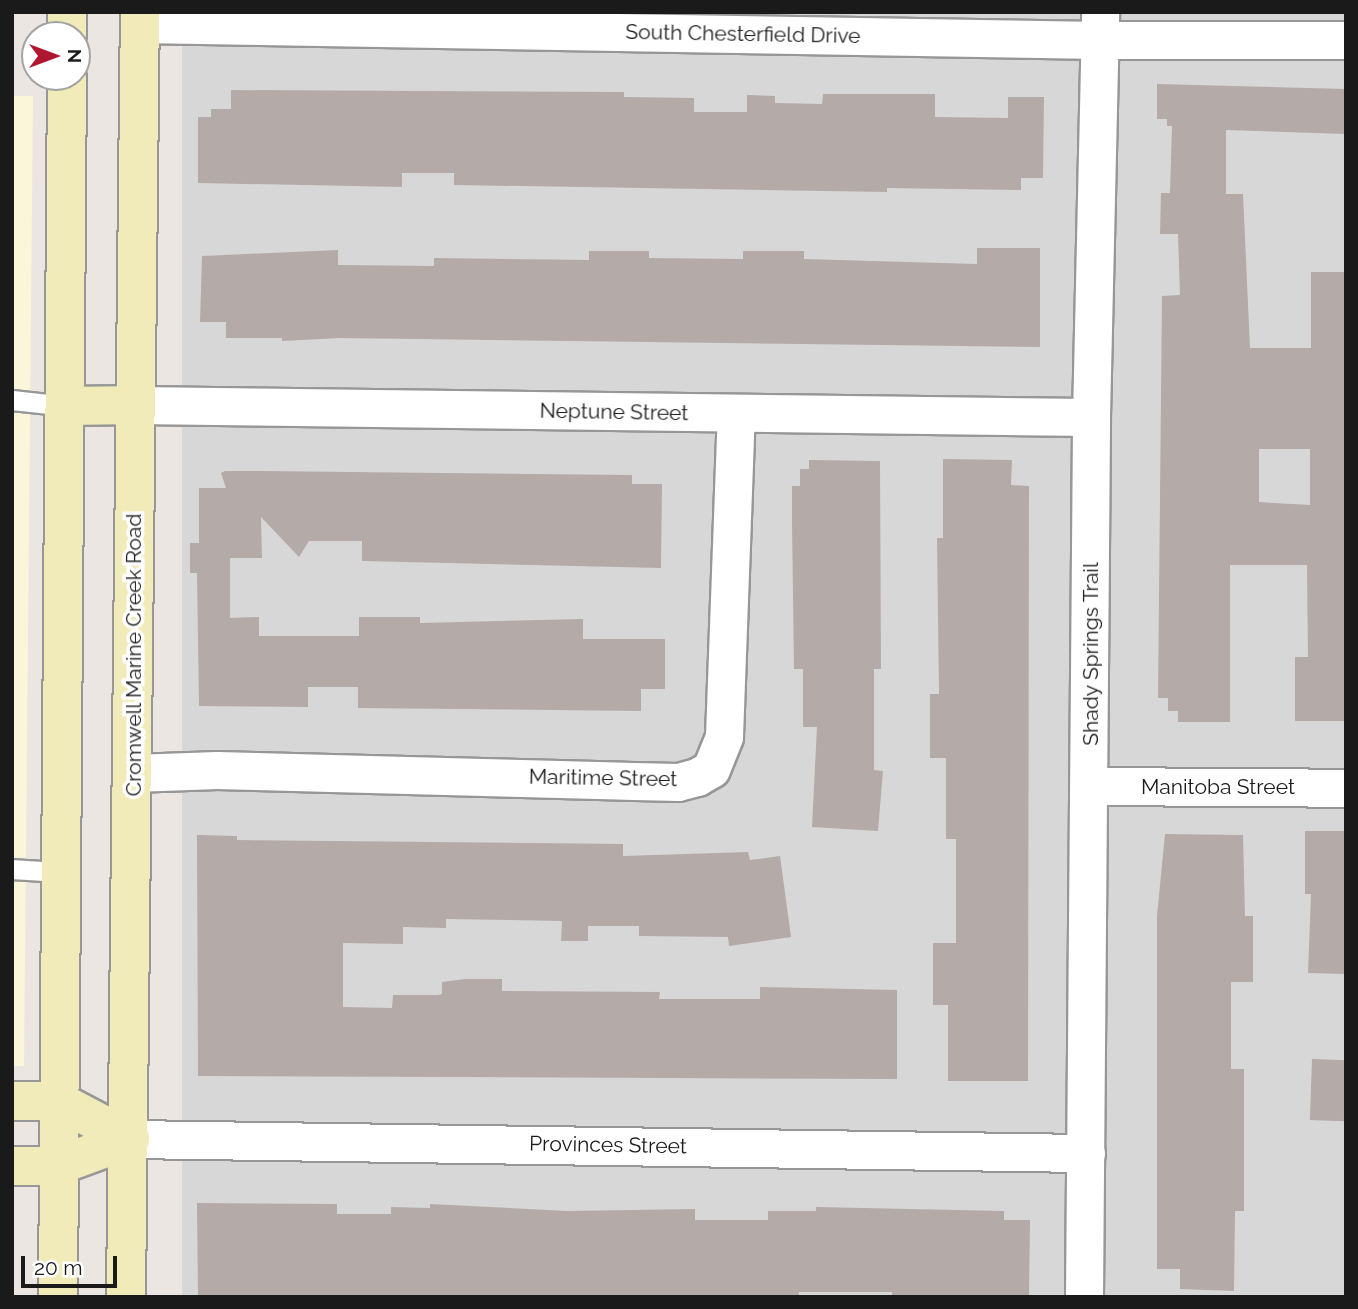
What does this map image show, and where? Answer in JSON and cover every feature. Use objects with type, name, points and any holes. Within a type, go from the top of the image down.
[{"type":"main road","name":"Cromwell Marine Creek Road","points":[[126,1297],[130,1139],[140,18]]},
{"type":"main road","points":[[58,1297],[67,91]]},
{"type":"main road","points":[[66,406],[136,405]]},
{"type":"main road","points":[[12,1101],[58,1101],[130,1139]]},
{"type":"main road","points":[[12,1166],[58,1167],[130,1139]]},
{"type":"street","name":"South Chesterfield Drive","points":[[140,18],[1100,26],[1346,40]]},
{"type":"street","name":"Shady Springs Trail","points":[[1084,1297],[1091,786],[1091,417],[1100,26]]},
{"type":"street","name":"Neptune Street","points":[[136,405],[1091,417]]},
{"type":"street","name":"Maritime Street","points":[[133,773],[217,770],[678,782],[697,777],[711,768],[724,736],[736,413]]},
{"type":"street","name":"Manitoba Street","points":[[1091,786],[1346,788]]},
{"type":"street","name":"Provinces Street","points":[[130,1139],[1086,1153]]},
{"type":"lane","points":[[12,401],[66,406]]},
{"type":"lane","points":[[12,869],[60,872]]},
{"type":"shaded area","points":[[182,12],[1346,12],[1346,1297],[182,1297]]},
{"type":"shaded area","points":[[12,96],[33,96],[24,1066],[12,1066]]},
{"type":"building","points":[[1157,84],[1346,89],[1346,134],[1226,130],[1226,194],[1243,194],[1250,348],[1311,348],[1311,272],[1346,272],[1346,721],[1295,721],[1295,657],[1308,657],[1307,565],[1230,565],[1230,722],[1178,722],[1178,711],[1168,711],[1168,698],[1158,698],[1162,296],[1180,295],[1178,234],[1160,234],[1161,193],[1170,193],[1172,126],[1167,126],[1167,119],[1157,119]],"holes":[[[1259,449],[1310,449],[1310,505],[1259,502]]]},
{"type":"building","points":[[231,90],[624,92],[624,97],[694,98],[694,112],[747,112],[747,95],[775,96],[775,103],[822,104],[823,94],[935,94],[935,117],[1008,118],[1008,97],[1044,97],[1043,178],[1021,178],[1021,190],[887,188],[887,192],[454,185],[454,173],[402,173],[402,187],[198,183],[198,117],[211,117],[211,109],[231,109]]},
{"type":"building","points":[[977,248],[1040,248],[1040,347],[340,338],[282,341],[282,338],[226,338],[226,322],[200,322],[202,256],[338,250],[338,265],[434,266],[434,258],[589,260],[589,251],[649,251],[649,258],[743,259],[743,251],[804,251],[804,259],[977,264]]},
{"type":"building","points":[[943,459],[1012,460],[1011,485],[1029,486],[1028,1081],[948,1081],[948,1005],[933,1005],[933,943],[956,943],[956,839],[946,839],[946,758],[930,758],[930,694],[939,694],[937,538],[943,538]]},
{"type":"building","points":[[809,460],[880,461],[881,669],[874,669],[874,770],[883,771],[878,831],[812,827],[817,727],[803,727],[803,669],[794,669],[792,522],[792,486],[800,486],[800,469],[809,469]]},
{"type":"building","points":[[221,473],[632,475],[632,484],[662,484],[661,568],[362,561],[362,541],[309,541],[299,557],[261,517],[262,558],[230,558],[230,618],[259,617],[259,636],[359,636],[359,617],[420,617],[420,623],[583,619],[583,639],[665,639],[665,689],[641,689],[641,711],[358,708],[358,687],[308,687],[308,707],[199,706],[197,573],[190,573],[190,543],[199,543],[199,488],[226,488]]},
{"type":"building","points":[[1305,831],[1346,831],[1346,974],[1308,973],[1311,894],[1305,894]]},
{"type":"building","points":[[1165,834],[1243,835],[1245,916],[1253,916],[1253,982],[1231,982],[1231,1069],[1244,1069],[1244,1211],[1235,1211],[1234,1291],[1180,1289],[1180,1269],[1157,1269],[1157,916]]},
{"type":"building","points":[[197,835],[237,836],[237,840],[623,844],[623,856],[748,852],[750,860],[780,856],[791,937],[729,946],[728,937],[639,936],[639,926],[588,926],[588,941],[561,941],[562,921],[446,919],[446,928],[403,927],[403,944],[343,943],[343,1007],[392,1008],[393,995],[438,995],[442,994],[442,982],[465,979],[502,979],[502,991],[660,992],[659,999],[760,999],[760,987],[897,990],[897,1079],[198,1076]]},
{"type":"building","points":[[1312,1059],[1346,1060],[1344,1121],[1310,1120]]},
{"type":"building","points":[[197,1203],[337,1204],[337,1214],[391,1214],[391,1207],[430,1208],[430,1204],[567,1211],[695,1209],[695,1220],[768,1220],[768,1211],[816,1211],[816,1207],[1004,1211],[1004,1220],[1030,1220],[1029,1297],[892,1297],[892,1292],[799,1292],[799,1297],[198,1297]]}]
